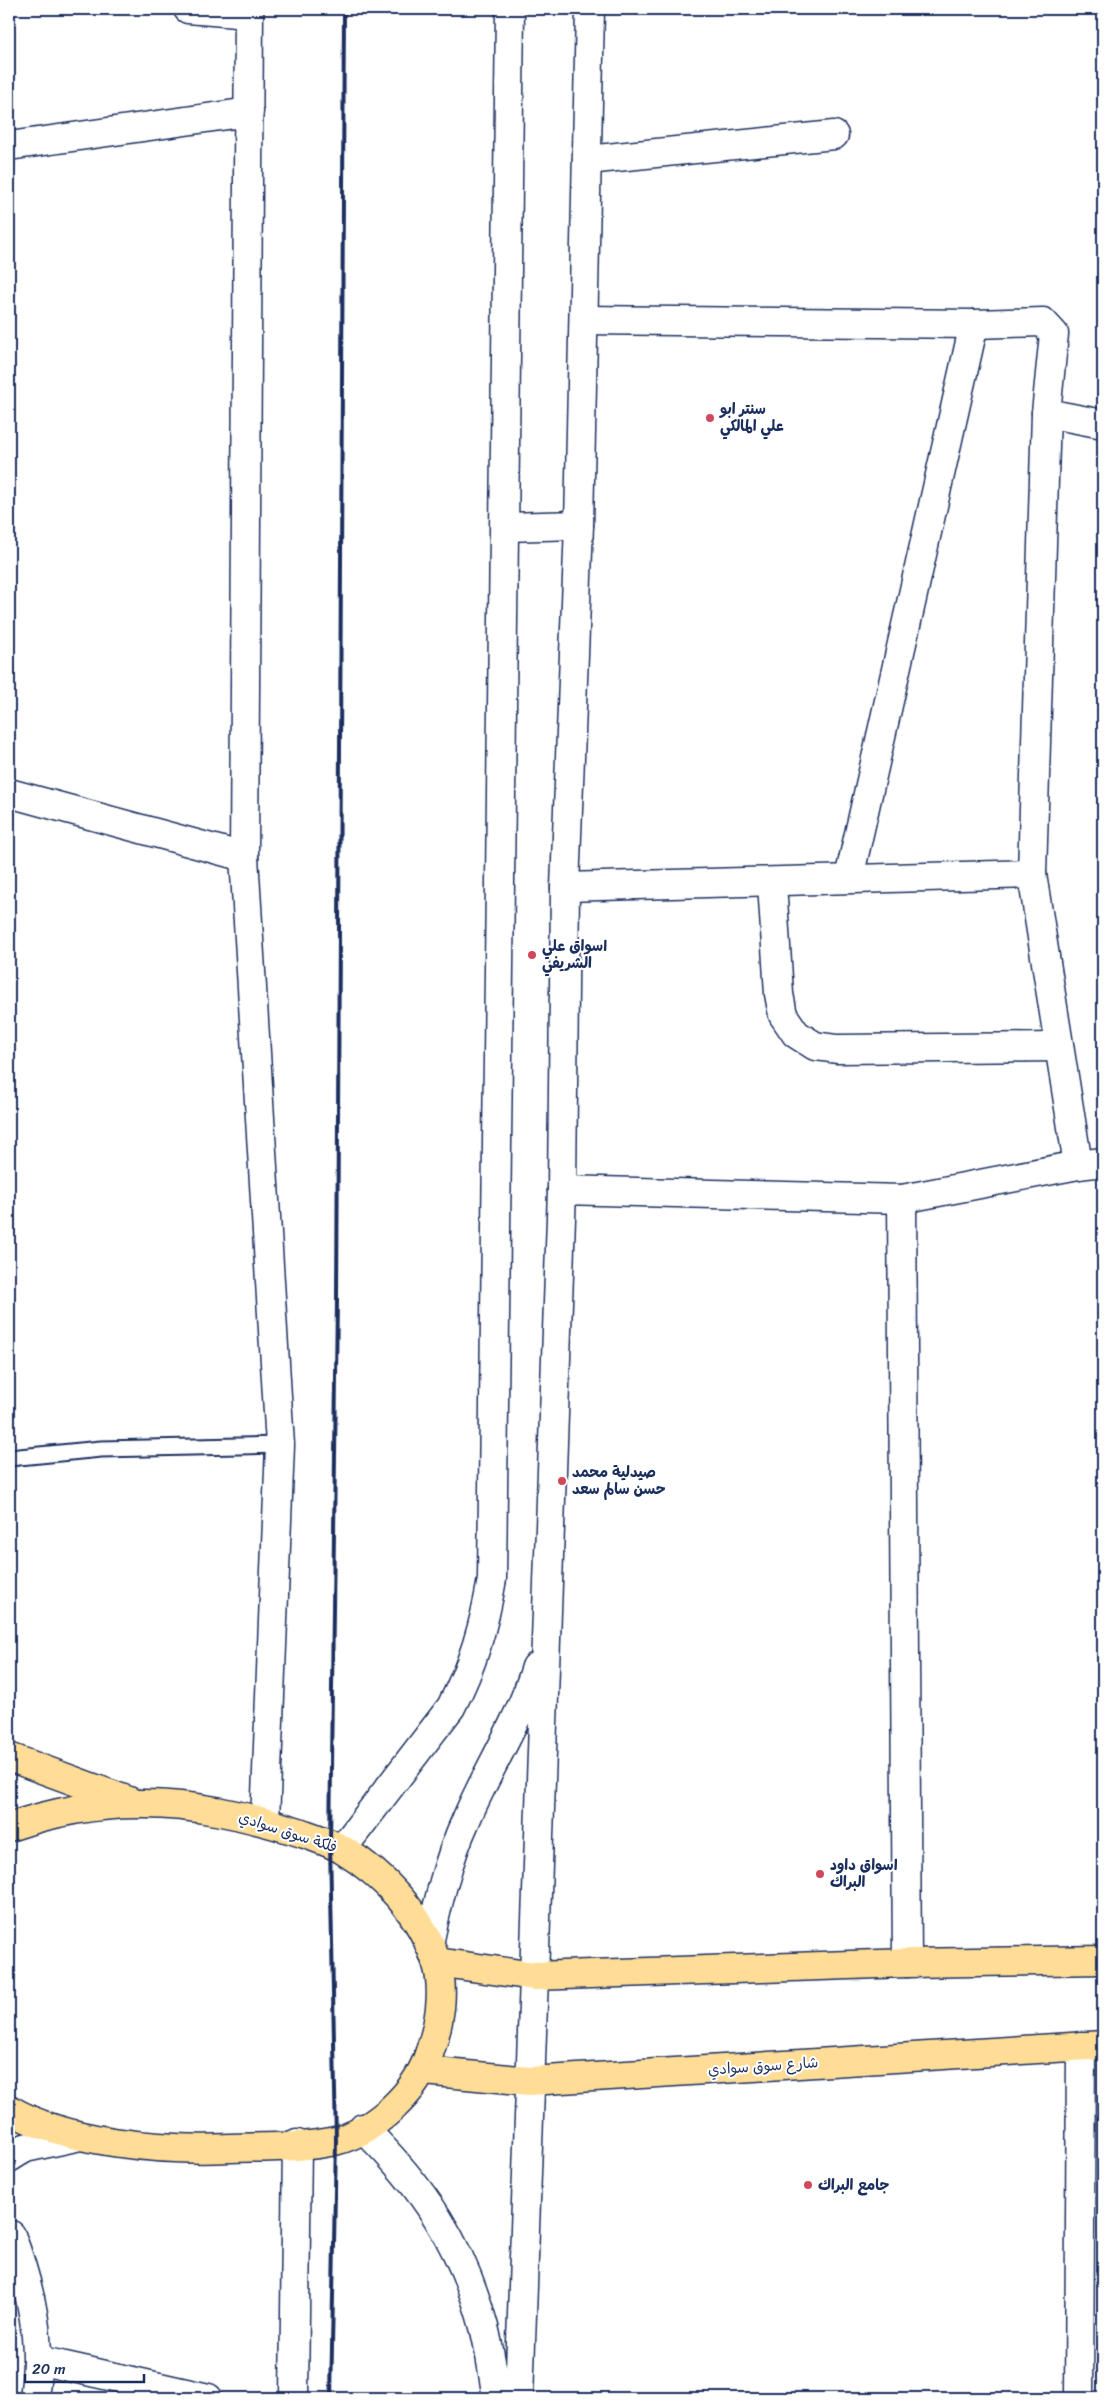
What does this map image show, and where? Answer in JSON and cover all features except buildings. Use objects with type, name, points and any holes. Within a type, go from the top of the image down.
[{"type":"main road","points":[[9,1757],[138,1804]]},
{"type":"main road","name":"فلكة سوق سوادي","points":[[9,1827],[34,1818],[85,1808],[138,1804],[185,1806],[265,1821],[342,1849],[383,1880],[404,1903],[421,1927],[433,1953],[440,1983],[440,2012],[434,2040],[424,2071],[387,2112],[363,2128],[336,2140],[214,2149],[147,2145],[80,2136],[42,2126],[9,2109]]},
{"type":"main road","points":[[433,1953],[534,1976],[907,1963],[1103,1960]]},
{"type":"main road","name":"شارع سوق سوادي","points":[[424,2071],[530,2081],[1092,2046]]},
{"type":"street","points":[[188,9],[250,11],[244,857],[280,1445],[265,1821]]},
{"type":"street","points":[[342,1849],[451,1708],[465,1681],[483,1631],[492,1579],[510,9]]},
{"type":"street","points":[[519,2398],[562,1190],[565,887],[579,525],[590,9]]},
{"type":"street","points":[[9,146],[249,112]]},
{"type":"street","points":[[587,160],[834,135]]},
{"type":"street","points":[[562,1190],[902,1199],[1091,1164],[1059,1047],[1032,874],[1046,413],[1054,334],[1043,322],[974,324],[584,320]]},
{"type":"street","points":[[849,878],[974,324]]},
{"type":"street","points":[[1046,413],[1103,424]]},
{"type":"street","points":[[505,527],[579,525]]},
{"type":"street","points":[[9,793],[244,857]]},
{"type":"street","points":[[565,887],[772,883],[849,878],[1032,874]]},
{"type":"street","points":[[772,883],[779,994],[783,1015],[796,1034],[815,1046],[837,1049],[1059,1047]]},
{"type":"street","points":[[902,1199],[907,1963]]},
{"type":"street","points":[[433,1953],[440,1892],[465,1820],[526,1699],[546,1631]]},
{"type":"street","points":[[1084,2398],[1092,2046]]},
{"type":"street","points":[[363,2128],[409,2176],[426,2199],[451,2240],[470,2282],[484,2328],[497,2398]]},
{"type":"street","points":[[9,2158],[25,2148],[80,2136]]},
{"type":"street","points":[[294,2398],[297,2144]]},
{"type":"street","points":[[11,2235],[24,2269],[31,2299],[38,2360],[34,2398]]},
{"type":"street","points":[[38,2360],[208,2398]]},
{"type":"lane","points":[[9,1458],[101,1449],[280,1445]]},
{"type":"railway","points":[[331,2398],[336,2140],[330,1844],[337,1300],[344,9]]},
{"type":"place","name":"سنتر ابو علي المالكي","points":[[710,418]]},
{"type":"place","name":"اسواق علي الشريفي","points":[[532,955]]},
{"type":"place","name":"صيدلية محمد حسن سالم سعد","points":[[562,1481]]},
{"type":"place","name":"اسواق داود البراك","points":[[820,1874]]},
{"type":"place","name":"جامع البراك","points":[[808,2185]]}]
